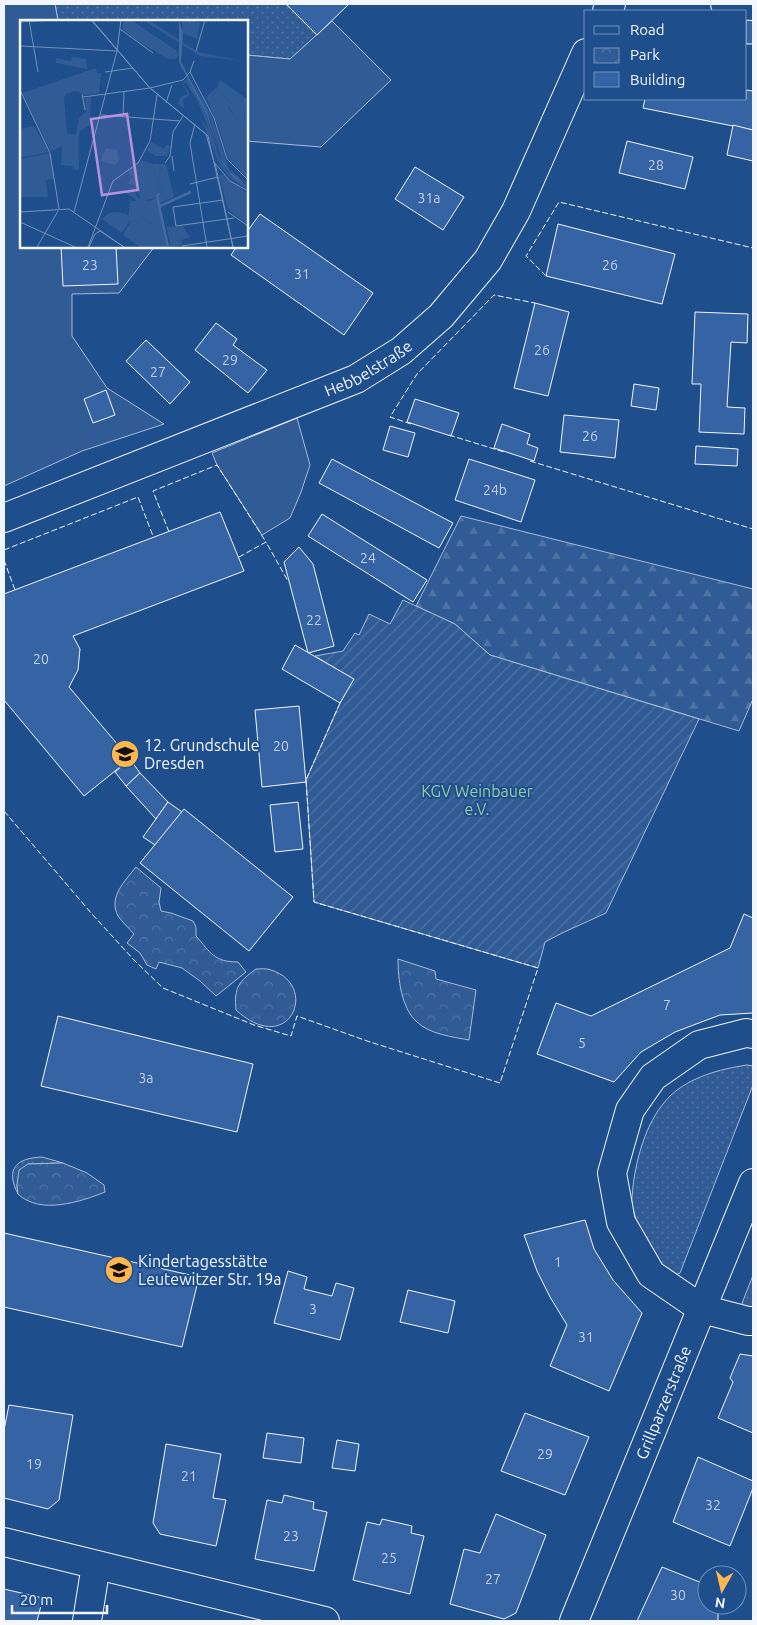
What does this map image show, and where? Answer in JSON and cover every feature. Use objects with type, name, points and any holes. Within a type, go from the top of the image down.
[{"type":"street","points":[[726,4],[753,6]]},
{"type":"street","name":"Hebbelstraße","points":[[4,518],[356,379],[401,351],[441,316],[488,260],[516,211],[584,58]]},
{"type":"street","points":[[753,1034],[746,1033],[698,1045],[654,1077],[630,1110],[612,1174],[620,1222],[651,1274],[702,1309],[748,1321],[753,1320]]},
{"type":"street","name":"Grillparzerstraße","points":[[574,1621],[753,1183]]},
{"type":"street","points":[[4,1542],[326,1621]]},
{"type":"street","points":[[86,1621],[96,1565]]},
{"type":"green space","points":[[55,4],[286,4],[317,35],[290,59],[248,55],[248,20],[58,20]]},
{"type":"green space","points":[[461,516],[753,589],[753,699],[739,731],[490,655],[455,624],[416,606]]},
{"type":"green space","name":"KGV Weinbauer e.V.","points":[[403,600],[455,624],[490,655],[699,719],[606,913],[545,942],[538,968],[314,902],[306,780],[340,703],[353,679],[315,656],[343,651],[355,633],[359,635],[369,614],[390,624]]},
{"type":"green space","points":[[136,867],[161,888],[159,902],[161,911],[193,921],[196,927],[196,936],[210,952],[223,960],[238,962],[246,972],[216,996],[182,968],[159,962],[156,969],[147,965],[140,953],[127,943],[134,934],[118,916],[115,909],[116,896],[119,890]]},
{"type":"green space","points":[[398,959],[435,971],[436,979],[476,990],[469,1040],[442,1034],[428,1029],[417,1022],[407,1009],[404,1001]]},
{"type":"green space","points":[[256,969],[271,970],[286,978],[294,989],[296,1002],[292,1014],[284,1023],[271,1027],[255,1023],[236,1010],[238,986]]},
{"type":"green space","points":[[747,1065],[753,1066],[753,1085],[680,1273],[673,1276],[655,1257],[646,1243],[632,1205],[635,1174],[644,1138],[655,1115],[678,1089],[706,1075]]},
{"type":"green space","points":[[42,1157],[63,1163],[28,1164],[17,1185],[18,1194],[13,1178],[15,1166],[25,1160]]},
{"type":"green space","points":[[63,1163],[87,1173],[104,1185],[105,1192],[60,1205],[37,1204],[18,1194],[19,1170],[28,1164]]},
{"type":"green space","points":[[753,1275],[753,1308],[741,1306]]},
{"type":"shaded area","points":[[4,4],[55,4],[58,20],[20,20],[20,248],[153,248],[119,293],[72,294],[72,336],[107,388],[164,424],[82,451],[4,486]]},
{"type":"shaded area","points":[[332,21],[391,80],[321,147],[248,141],[248,55],[290,59]]},
{"type":"shaded area","points":[[297,418],[310,465],[290,518],[262,535],[217,465],[212,453]]},
{"type":"building","points":[[286,4],[349,4],[317,35]]},
{"type":"building","points":[[747,17],[753,17],[753,44],[747,44]]},
{"type":"building","points":[[747,90],[753,91],[753,130],[643,108],[645,100],[747,100]]},
{"type":"building","points":[[733,125],[753,130],[753,161],[727,155]]},
{"type":"building","points":[[627,141],[693,157],[685,189],[619,173]]},
{"type":"building","points":[[415,167],[464,197],[443,230],[395,199]]},
{"type":"building","points":[[260,214],[373,293],[344,335],[231,255],[236,248],[248,248],[248,230]]},
{"type":"building","points":[[558,224],[675,254],[662,304],[546,276]]},
{"type":"building","points":[[61,248],[116,248],[118,284],[63,286]]},
{"type":"building","points":[[535,303],[569,312],[548,396],[514,388]]},
{"type":"building","points":[[695,312],[748,314],[747,343],[731,342],[727,407],[745,408],[744,434],[699,432],[701,384],[692,384]]},
{"type":"building","points":[[216,323],[237,339],[233,345],[267,370],[248,393],[195,350]]},
{"type":"building","points":[[146,340],[190,382],[170,404],[126,361]]},
{"type":"building","points":[[634,384],[659,388],[656,410],[631,406]]},
{"type":"building","points":[[106,390],[115,415],[93,423],[84,399]]},
{"type":"building","points":[[415,399],[459,413],[451,436],[407,422]]},
{"type":"building","points":[[564,415],[619,420],[615,458],[560,452]]},
{"type":"building","points":[[502,424],[530,434],[527,444],[538,448],[534,461],[494,448]]},
{"type":"building","points":[[390,426],[415,433],[408,457],[383,450]]},
{"type":"building","points":[[696,446],[738,449],[737,466],[695,464]]},
{"type":"building","points":[[332,459],[453,523],[439,548],[319,483]]},
{"type":"building","points":[[469,459],[535,480],[521,522],[455,500]]},
{"type":"building","points":[[220,512],[244,571],[73,636],[80,649],[78,670],[69,687],[130,759],[84,796],[4,700],[4,594]]},
{"type":"building","points":[[322,514],[427,580],[413,602],[308,536]]},
{"type":"building","points":[[299,547],[313,564],[334,646],[308,653],[284,562]]},
{"type":"building","points":[[295,645],[354,679],[340,703],[282,669]]},
{"type":"building","points":[[299,706],[306,782],[262,787],[255,710]]},
{"type":"building","points":[[130,759],[140,773],[126,786],[115,772]]},
{"type":"building","points":[[140,773],[168,802],[156,819],[126,786]]},
{"type":"building","points":[[168,802],[182,812],[155,845],[143,837]]},
{"type":"building","points":[[298,802],[303,849],[275,852],[270,805]]},
{"type":"building","points":[[184,809],[293,897],[249,951],[140,863]]},
{"type":"building","points":[[744,914],[753,918],[753,1013],[720,1015],[675,1032],[641,1052],[614,1082],[537,1054],[556,1003],[591,1016],[730,948]]},
{"type":"building","points":[[58,1016],[253,1064],[237,1132],[41,1086]]},
{"type":"building","points":[[585,1220],[594,1249],[613,1280],[642,1313],[609,1391],[550,1366],[567,1325],[537,1271],[524,1235]]},
{"type":"building","name":"Kindertagesstätte Leutewitzer Str. 19a","points":[[4,1233],[199,1277],[182,1347],[4,1307]]},
{"type":"building","points":[[288,1271],[307,1277],[304,1289],[332,1296],[336,1283],[354,1288],[340,1340],[274,1323]]},
{"type":"building","points":[[408,1290],[455,1301],[448,1333],[400,1322]]},
{"type":"building","points":[[740,1354],[753,1356],[753,1433],[718,1418],[733,1382],[730,1378]]},
{"type":"building","points":[[9,1405],[73,1415],[59,1500],[48,1509],[4,1498],[4,1430]]},
{"type":"building","points":[[525,1413],[589,1437],[565,1495],[501,1471]]},
{"type":"building","points":[[267,1433],[304,1438],[301,1463],[263,1458]]},
{"type":"building","points":[[337,1440],[359,1444],[355,1471],[332,1468]]},
{"type":"building","points":[[166,1444],[221,1454],[213,1498],[226,1500],[216,1546],[160,1534],[153,1523]]},
{"type":"building","points":[[698,1457],[753,1481],[753,1488],[730,1546],[673,1522]]},
{"type":"building","points":[[284,1495],[314,1502],[313,1509],[327,1512],[314,1571],[255,1559],[267,1500],[282,1503]]},
{"type":"building","points":[[496,1514],[546,1535],[516,1613],[504,1619],[450,1604],[464,1549],[480,1553]]},
{"type":"building","points":[[382,1519],[412,1526],[411,1533],[424,1536],[410,1594],[353,1580],[367,1522],[380,1525]]},
{"type":"building","points":[[662,1567],[697,1581],[697,1615],[718,1615],[718,1621],[637,1621]]},
{"type":"building","points":[[4,1589],[43,1598],[37,1621],[4,1621]]},
{"type":"fence","points":[[546,276],[526,256],[559,202],[753,248]]},
{"type":"fence","points":[[411,424],[390,417],[417,374],[494,295],[535,303]]},
{"type":"fence","points":[[449,435],[504,452]]},
{"type":"fence","points":[[530,461],[753,529]]},
{"type":"fence","points":[[169,532],[153,491],[217,465],[266,542]]},
{"type":"fence","points":[[4,550],[138,497],[153,536]]},
{"type":"fence","points":[[239,557],[266,542],[288,581]]},
{"type":"fence","points":[[4,560],[15,590]]},
{"type":"fence","points":[[4,811],[92,914],[134,960],[163,988],[254,1025],[291,1036],[297,1016],[370,1042],[500,1083],[538,968],[314,902],[306,780],[340,703]]},
{"type":"place","name":"12. Grundschule Dresden","points":[[125,754]]},
{"type":"place","name":"Kindertagesstätte Leutewitzer Str. 19a","points":[[119,1270]]}]
